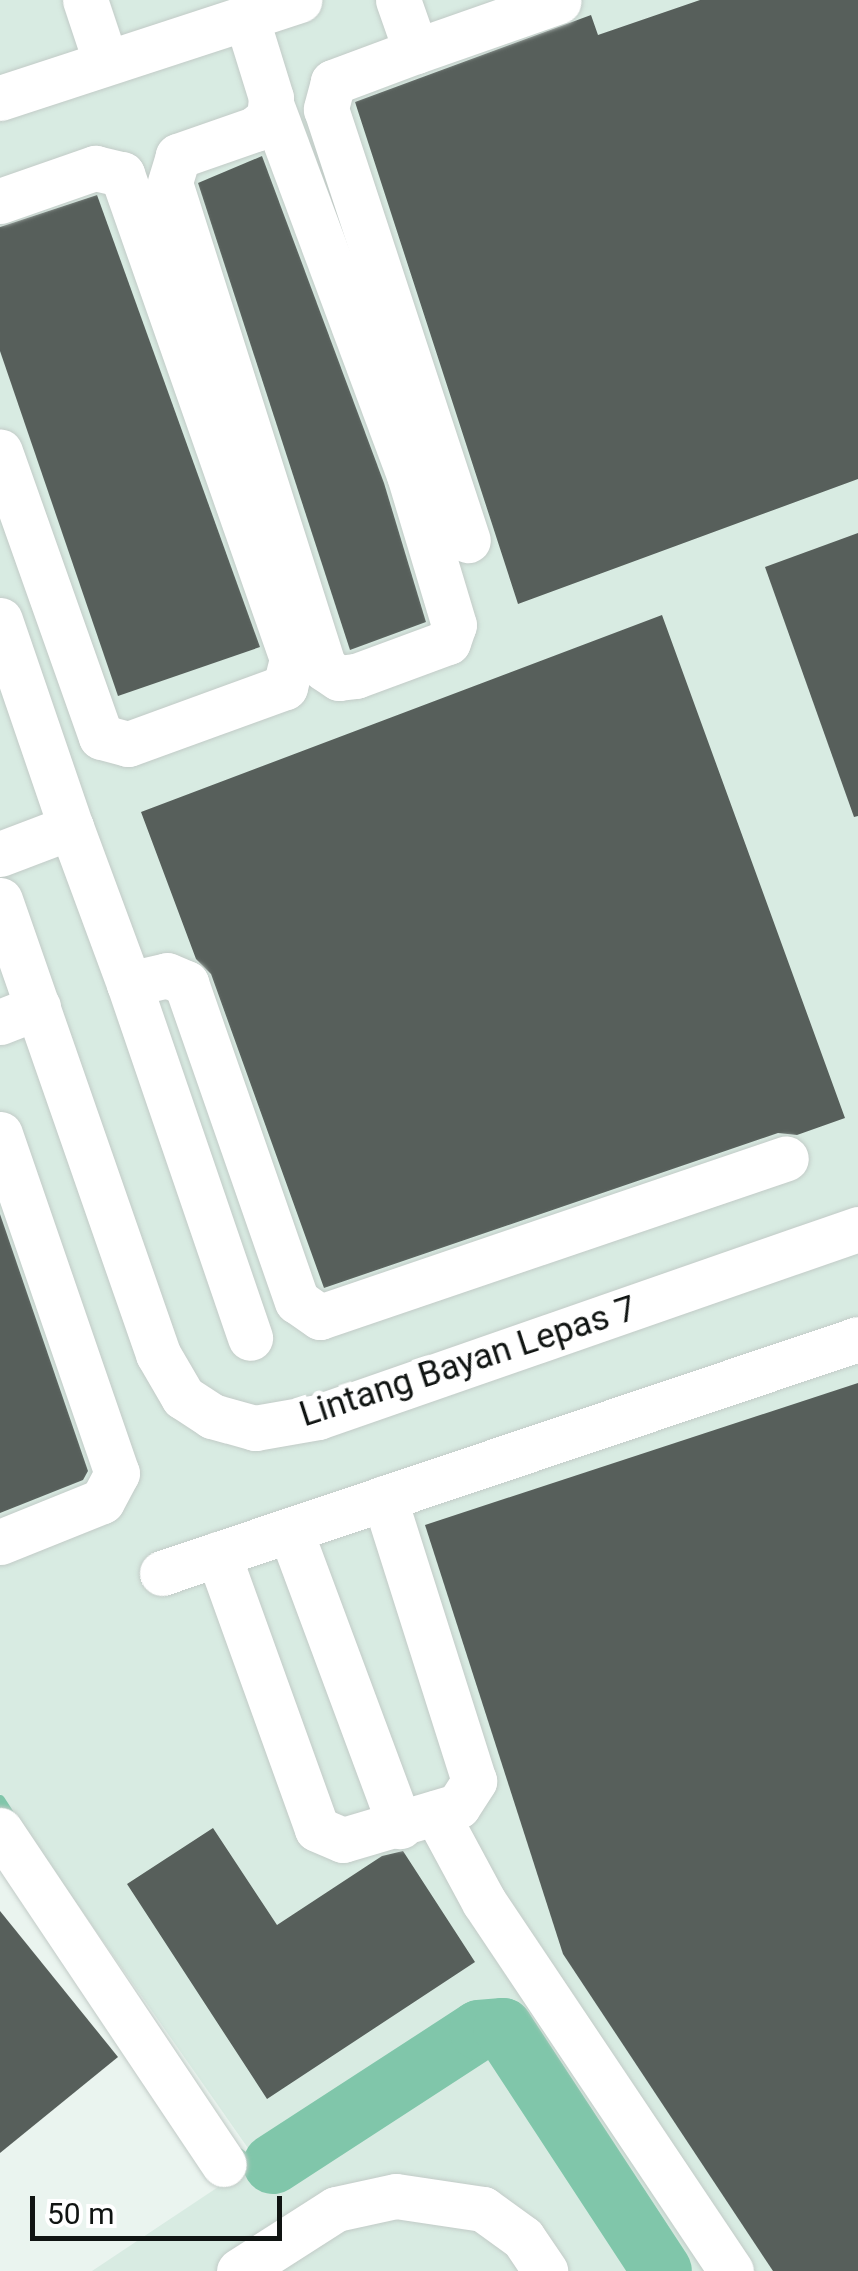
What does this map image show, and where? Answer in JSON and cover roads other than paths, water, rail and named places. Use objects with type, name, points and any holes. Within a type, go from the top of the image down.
[{"type":"street","points":[[85,0],[106,63]]},
{"type":"street","points":[[398,0],[416,51]]},
{"type":"street","points":[[0,98],[292,1]]},
{"type":"street","points":[[468,540],[324,99],[341,77],[559,1]]},
{"type":"street","points":[[246,17],[272,108],[409,476],[454,625],[448,642],[356,676],[339,678],[324,668],[170,183],[178,156],[264,125],[272,108]]},
{"type":"street","points":[[0,201],[95,168],[122,174],[292,659],[285,687],[128,744],[102,737],[0,451]]},
{"type":"street","points":[[0,620],[250,1338]]},
{"type":"street","points":[[0,854],[71,828]]},
{"type":"street","name":"Lintang Bayan Lepas 7","points":[[0,900],[19,1014],[158,1354],[183,1396],[226,1420],[255,1428],[318,1416],[858,1230]]},
{"type":"street","points":[[129,984],[166,974],[192,992],[297,1301],[320,1317],[786,1158]]},
{"type":"street","points":[[0,1134],[117,1473],[102,1501],[0,1542]]},
{"type":"street","points":[[162,1573],[858,1340]]},
{"type":"street","points":[[218,1554],[317,1829],[343,1840],[418,1819],[471,1796],[474,1781],[384,1498]]},
{"type":"street","points":[[290,1530],[418,1819],[484,1902],[731,2271]]},
{"type":"street","points":[[0,1830],[224,2164]]},
{"type":"street","points":[[238,2271],[336,2209],[396,2196],[483,2209],[523,2238],[545,2271]]},
{"type":"waterway","points":[[0,1800],[13,1820]]},
{"type":"waterway","points":[[273,2164],[479,2030],[503,2028],[662,2271]]},
{"type":"waterway","points":[[239,2153],[259,2169],[273,2164]]}]
